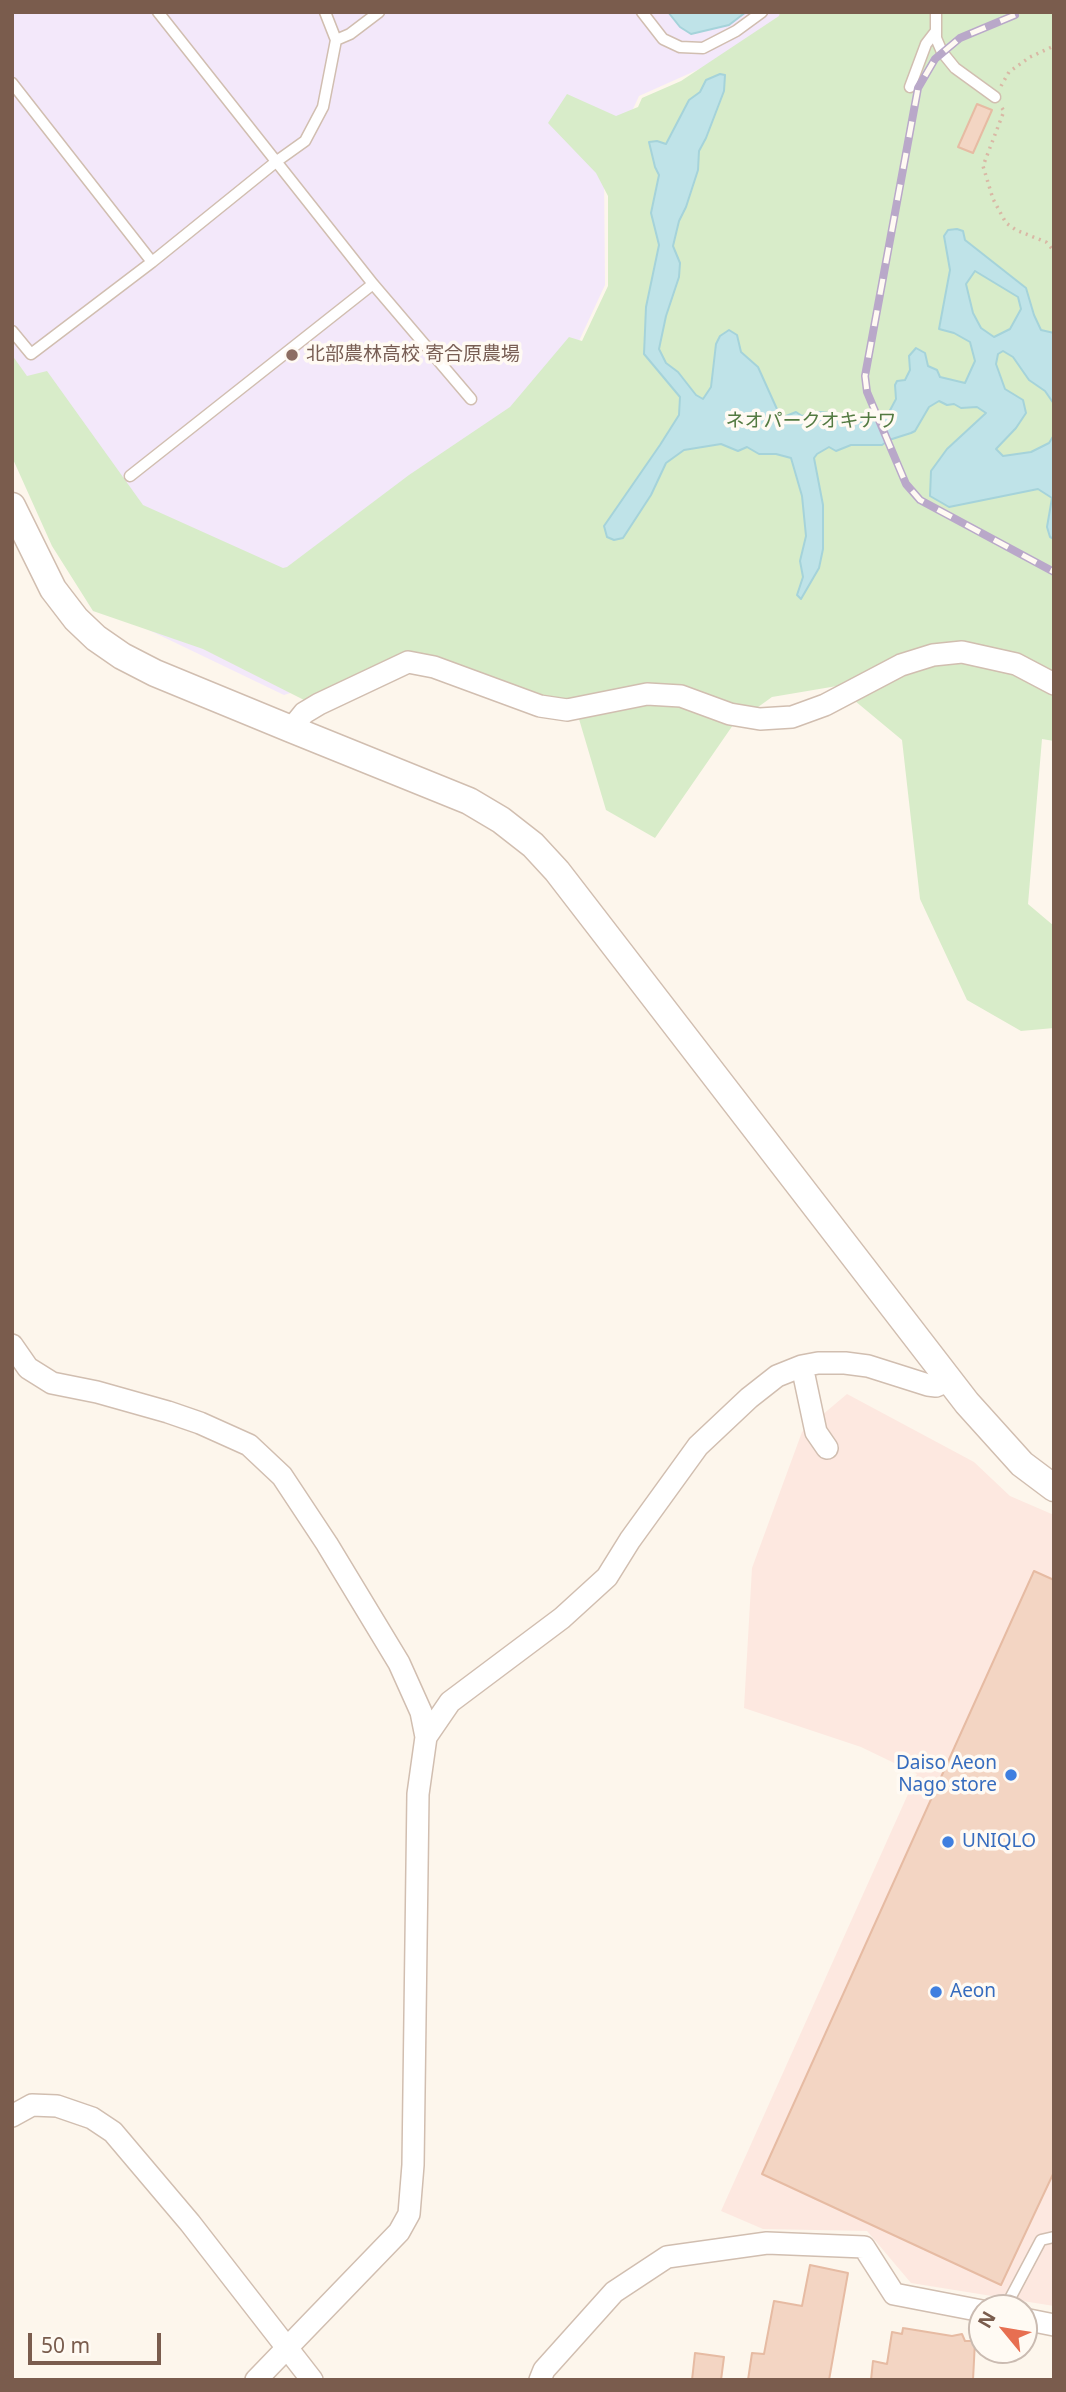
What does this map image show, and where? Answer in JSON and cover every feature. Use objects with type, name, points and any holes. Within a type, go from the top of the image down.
[{"type":"street","points":[[12,506],[54,589],[76,619],[96,638],[122,656],[155,673],[291,730],[469,801],[501,820],[533,845],[556,871],[993,1434],[1012,1454],[1054,1488]]},
{"type":"street","points":[[291,730],[304,713],[319,704],[408,662],[434,667],[540,706],[567,710],[647,694],[681,696],[730,714],[760,719],[792,717],[825,705],[901,665],[933,655],[962,652],[1016,664],[1054,684]]},
{"type":"street","points":[[12,1345],[28,1368],[52,1383],[97,1392],[200,1423],[249,1445],[282,1476],[327,1544],[399,1663],[421,1713],[426,1737],[418,1794],[413,2165],[409,2214],[399,2232],[256,2380]]},
{"type":"street","points":[[426,1737],[450,1702],[562,1618],[607,1577],[630,1540],[698,1446],[749,1398],[777,1376],[802,1366],[832,1363],[868,1366],[928,1385],[936,1386],[950,1380]]},
{"type":"street","points":[[802,1366],[816,1432],[827,1448]]},
{"type":"street","points":[[12,2116],[32,2105],[57,2106],[92,2118],[113,2132],[190,2223],[312,2380]]},
{"type":"street","points":[[540,2380],[544,2370],[614,2292],[667,2257],[767,2243],[864,2247],[894,2294],[968,2308]]},
{"type":"lane","points":[[158,12],[373,284],[471,399]]},
{"type":"lane","points":[[12,331],[32,354],[152,262],[276,161],[305,142],[323,107],[336,40],[326,12]]},
{"type":"lane","points":[[336,40],[350,34],[379,12]]},
{"type":"lane","points":[[642,12],[663,39],[680,47],[703,48],[736,31],[762,12]]},
{"type":"lane","points":[[936,12],[936,38],[942,52],[956,68],[995,97]]},
{"type":"lane","points":[[910,87],[926,44],[936,31]]},
{"type":"lane","points":[[12,83],[152,262]]},
{"type":"lane","points":[[130,476],[373,284]]},
{"type":"lane","points":[[1012,2294],[1041,2240],[1054,2237]]},
{"type":"path","points":[[1054,46],[1030,57],[1009,72],[995,97],[1004,111],[983,166],[993,200],[1006,223],[1046,242],[1054,251]]},
{"type":"shaded area","name":"北部農林高校 寄合原農場","points":[[12,12],[795,12],[760,42],[639,96],[604,172],[605,285],[501,509],[384,664],[284,695],[128,620],[12,426]]},
{"type":"shaded area","name":"Aeon","points":[[847,1394],[974,1462],[1010,1496],[1054,1515],[1054,2306],[1038,2303],[1038,2294],[979,2294],[911,2283],[867,2231],[763,2229],[721,2211],[917,1774],[861,1747],[744,1708],[752,1568],[802,1432]]},
{"type":"green space","name":"ネオパークオキナワ","points":[[780,12],[1054,12],[1054,741],[1042,739],[1028,904],[1054,926],[1054,1028],[1021,1031],[967,1000],[920,899],[902,740],[837,686],[772,697],[733,725],[655,838],[606,810],[579,719],[414,652],[308,702],[203,649],[93,611],[52,546],[12,457],[12,355],[27,376],[47,371],[143,505],[283,568],[287,567],[409,475],[510,407],[569,337],[582,341],[608,286],[608,196],[596,173],[548,123],[567,94],[616,116],[638,107],[642,98],[681,81],[779,16]]},
{"type":"water","points":[[668,12],[746,12],[729,25],[691,34],[680,27]]},
{"type":"water","points":[[720,74],[725,75],[724,91],[699,151],[698,170],[679,221],[673,246],[680,263],[679,277],[659,349],[666,363],[703,399],[711,387],[716,344],[720,336],[729,330],[737,335],[741,352],[758,367],[781,418],[796,412],[802,416],[820,412],[839,414],[853,422],[870,422],[888,414],[896,399],[895,385],[897,381],[905,380],[910,370],[909,356],[916,348],[925,353],[928,366],[937,370],[940,377],[965,383],[975,361],[970,342],[954,333],[939,329],[950,270],[944,236],[948,230],[963,231],[965,240],[1026,288],[1041,330],[1054,333],[1054,404],[1045,391],[1029,380],[1013,357],[1003,351],[998,354],[996,364],[1005,389],[1023,400],[1026,413],[996,449],[1003,456],[1031,452],[1049,443],[1054,435],[1054,539],[1050,537],[1047,527],[1052,498],[1038,489],[949,507],[930,496],[931,471],[947,449],[986,413],[977,407],[961,408],[939,401],[929,407],[915,431],[911,433],[882,445],[851,445],[836,451],[829,447],[814,458],[823,505],[823,549],[819,568],[801,599],[797,595],[803,577],[800,561],[806,536],[802,496],[791,458],[776,454],[759,454],[747,447],[738,451],[721,444],[684,450],[666,463],[651,495],[623,538],[614,540],[607,537],[604,526],[679,415],[680,397],[644,354],[646,307],[659,245],[651,213],[659,175],[649,142],[666,144],[689,100],[700,92],[706,80]],"holes":[[[975,271],[1018,297],[1021,309],[1010,329],[994,337],[981,328],[973,313],[966,284]]]},
{"type":"building","points":[[977,104],[992,110],[973,153],[958,147]]},
{"type":"building","points":[[1034,1571],[1054,1580],[1054,2172],[1001,2285],[762,2174]]},
{"type":"building","points":[[810,2265],[848,2273],[829,2380],[748,2380],[752,2353],[764,2354],[774,2301],[802,2306]]},
{"type":"building","points":[[903,2328],[952,2336],[962,2334],[965,2341],[968,2341],[968,2364],[974,2364],[973,2380],[871,2380],[873,2361],[887,2364],[892,2332],[902,2334]]},
{"type":"building","points":[[695,2353],[724,2357],[721,2380],[692,2380]]},
{"type":"railway","points":[[1015,15],[960,38],[935,59],[918,88],[865,376],[867,392],[906,484],[920,500],[1054,572]]},
{"type":"place","name":"北部農林高校 寄合原農場","points":[[292,355]]},
{"type":"place","name":"Daiso Aeon Nago store","points":[[1011,1775]]},
{"type":"place","name":"UNIQLO","points":[[948,1842]]},
{"type":"place","name":"Aeon","points":[[936,1992]]}]
